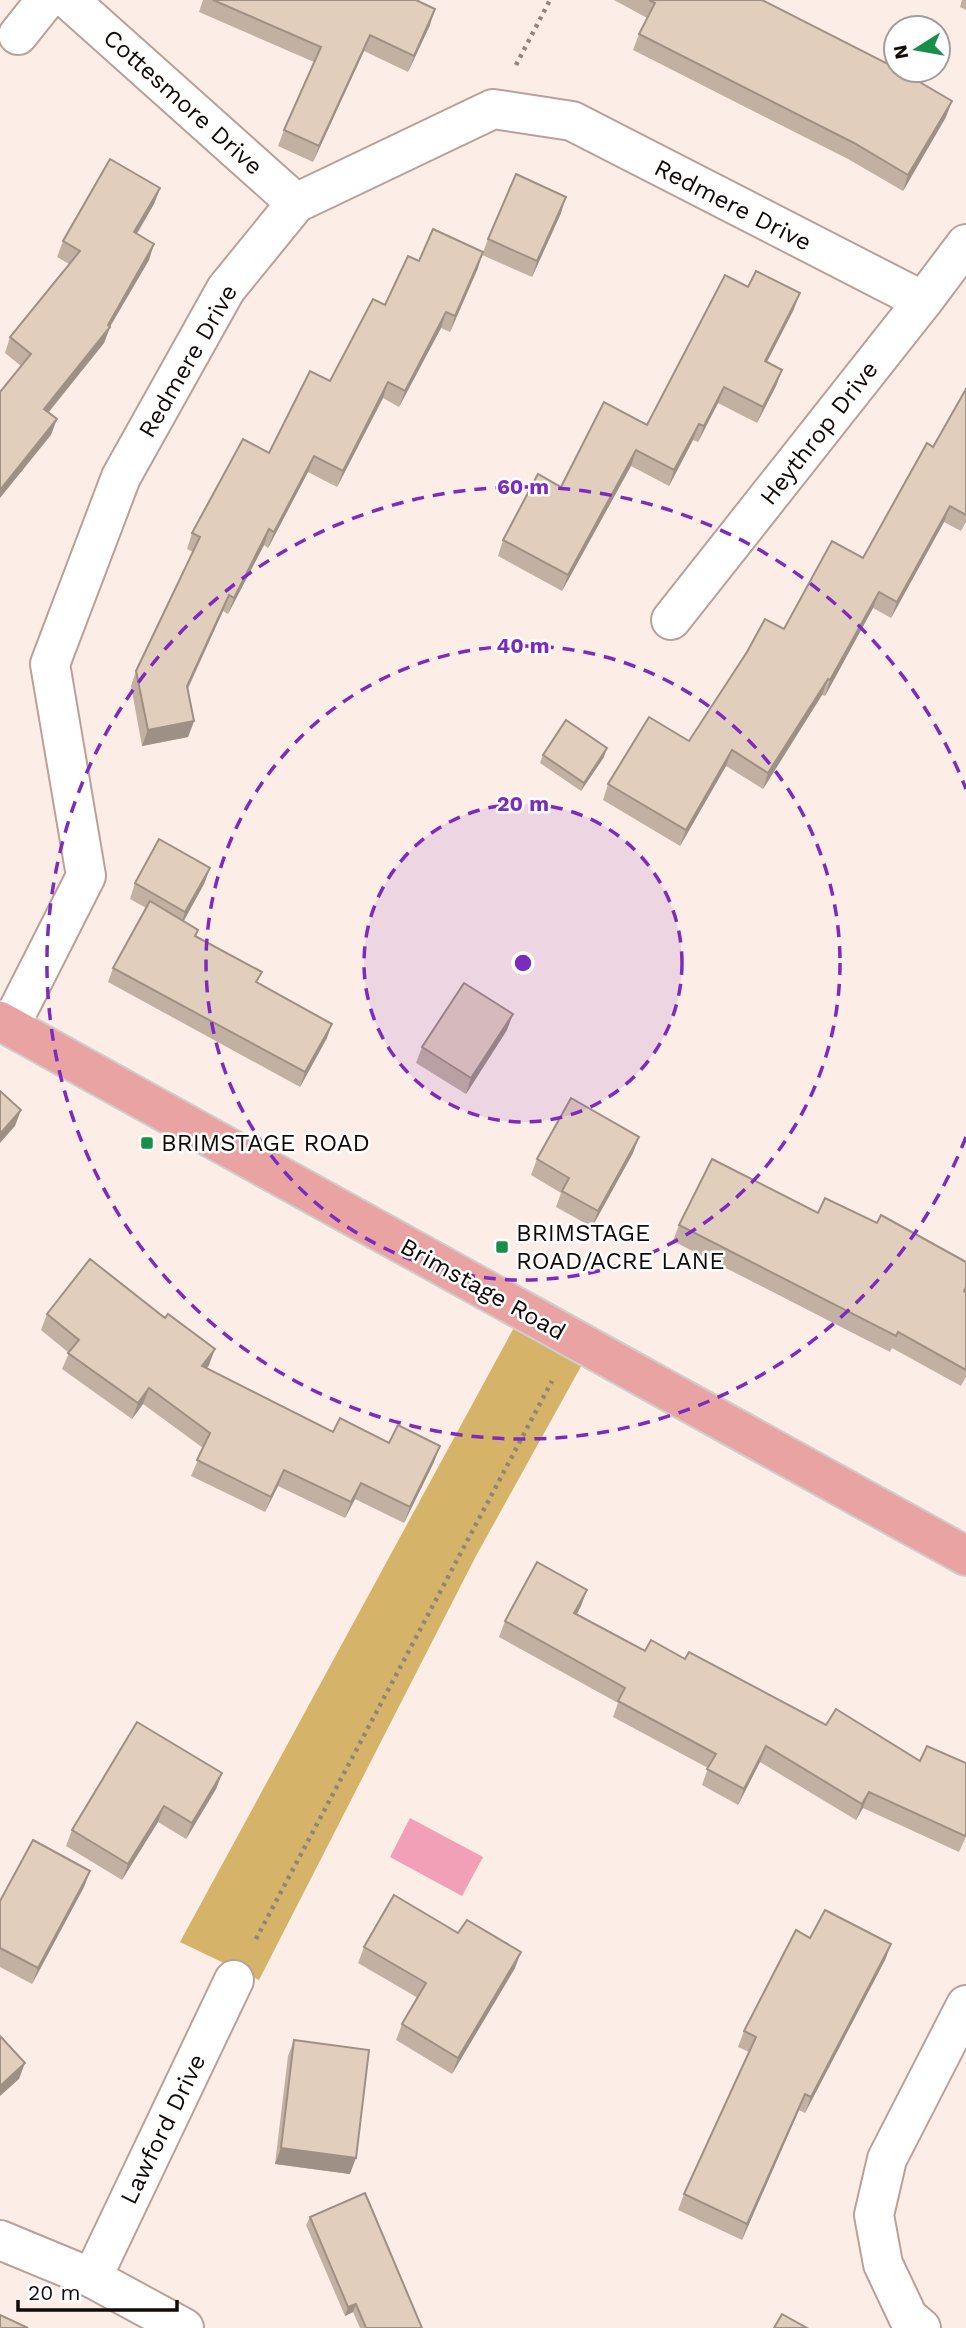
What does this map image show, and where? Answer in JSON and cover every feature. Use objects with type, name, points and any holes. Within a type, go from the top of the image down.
[{"type":"main road","name":"Brimstage Road","points":[[5,1024],[574,1339],[963,1547]]},
{"type":"street","points":[[18,35],[46,0]]},
{"type":"street","name":"Cottesmore Drive","points":[[69,0],[296,203]]},
{"type":"street","name":"Redmere Drive","points":[[5,1024],[86,876],[50,664],[121,477],[226,289],[296,203],[493,109],[572,121],[923,301]]},
{"type":"street","name":"Heythrop Drive","points":[[671,620],[966,244]]},
{"type":"street","name":"Lawford Drive","points":[[92,2278],[234,1980]]},
{"type":"street","points":[[921,2328],[908,2317],[883,2264],[874,2215],[887,2159],[966,2004]]},
{"type":"street","points":[[0,2240],[92,2278],[184,2328]]},
{"type":"path","points":[[493,109],[550,0]]},
{"type":"path","points":[[234,1980],[574,1339]]},
{"type":"shaded area","points":[[517,1322],[584,1361],[476,1556],[259,1980],[180,1942]]},
{"type":"shaded area","points":[[410,1818],[483,1857],[462,1896],[390,1857]]},
{"type":"building","points":[[213,0],[416,0],[435,9],[414,56],[370,35],[319,146],[284,130],[321,47]]},
{"type":"building","points":[[649,0],[762,0],[882,61],[882,84],[923,84],[952,101],[908,175],[854,143],[639,34],[655,3]]},
{"type":"building","points":[[110,159],[160,188],[134,232],[154,244],[108,325],[110,327],[44,409],[57,419],[0,490],[0,392],[31,354],[10,337],[80,251],[63,241]]},
{"type":"building","points":[[516,174],[566,197],[537,261],[488,239]]},
{"type":"building","points":[[433,229],[483,252],[455,316],[446,312],[405,391],[388,382],[343,471],[314,456],[274,532],[269,529],[234,598],[229,595],[187,686],[194,721],[148,730],[136,671],[200,537],[192,533],[243,439],[269,453],[310,371],[330,381],[373,299],[385,305],[408,256],[419,261]]},
{"type":"building","points":[[756,271],[800,293],[765,361],[782,370],[763,407],[724,387],[704,426],[699,424],[674,470],[636,450],[568,575],[503,540],[538,474],[561,487],[604,402],[647,425],[725,275],[748,287]]},
{"type":"building","points":[[966,389],[966,515],[950,506],[897,602],[879,592],[830,680],[828,679],[768,773],[732,750],[686,830],[608,784],[649,717],[689,741],[747,652],[765,619],[784,629],[832,541],[863,558],[927,443],[933,447]]},
{"type":"building","points":[[566,720],[607,748],[584,783],[543,755]]},
{"type":"building","points":[[159,839],[210,868],[185,912],[135,883]]},
{"type":"building","points":[[150,901],[198,930],[195,936],[262,972],[256,982],[332,1024],[305,1072],[113,968]]},
{"type":"building","points":[[464,983],[513,1014],[471,1078],[422,1047]]},
{"type":"building","points":[[0,1091],[21,1110],[0,1134]]},
{"type":"building","points":[[571,1098],[639,1137],[598,1211],[562,1191],[569,1178],[537,1159]]},
{"type":"building","points":[[712,1159],[818,1213],[825,1198],[877,1223],[881,1215],[966,1262],[966,1370],[898,1332],[896,1336],[679,1225]]},
{"type":"building","points":[[90,1259],[165,1318],[168,1314],[215,1349],[202,1366],[333,1432],[340,1418],[389,1443],[398,1425],[440,1446],[410,1507],[361,1483],[351,1502],[284,1470],[271,1497],[197,1460],[210,1433],[149,1388],[138,1403],[68,1353],[79,1340],[47,1314]]},
{"type":"building","points":[[537,1562],[587,1590],[574,1613],[645,1651],[651,1640],[685,1659],[689,1652],[826,1725],[836,1709],[920,1761],[927,1746],[966,1763],[965,1836],[869,1792],[862,1804],[766,1746],[744,1789],[707,1769],[716,1754],[618,1701],[625,1688],[505,1621]]},
{"type":"building","points":[[137,1722],[222,1773],[192,1823],[164,1806],[128,1864],[72,1830]]},
{"type":"building","points":[[33,1840],[90,1871],[38,1968],[0,1948],[0,1901]]},
{"type":"building","points":[[394,1895],[458,1933],[467,1920],[521,1952],[458,2058],[402,2024],[426,1983],[364,1947]]},
{"type":"building","points":[[825,1910],[891,1944],[811,2097],[805,2094],[747,2224],[684,2194],[756,2037],[744,2031],[796,1930],[810,1938]]},
{"type":"building","points":[[0,2036],[25,2063],[0,2086]]},
{"type":"building","points":[[294,2040],[369,2050],[356,2158],[281,2148]]},
{"type":"building","points":[[365,2193],[422,2328],[366,2328],[356,2304],[348,2307],[310,2217]]},
{"type":"building","points":[[782,2314],[807,2328],[774,2328]]},
{"type":"building","points":[[0,2315],[28,2328],[0,2328]]},
{"type":"place","name":"BRIMSTAGE ROAD","points":[[147,1143]]},
{"type":"place","name":"BRIMSTAGE ROAD/ACRE LANE","points":[[502,1247]]}]
